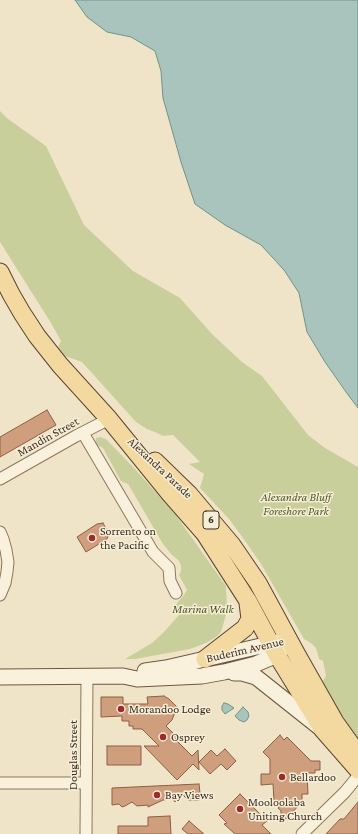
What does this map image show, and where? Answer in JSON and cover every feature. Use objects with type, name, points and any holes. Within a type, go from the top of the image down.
[{"type":"main road","name":"Alexandra Parade","points":[[0,272],[11,294],[38,336],[60,365],[109,419],[189,494],[232,545],[258,583],[289,639]]},
{"type":"main road","name":"Alexandra Parade","points":[[109,419],[170,494],[205,534],[248,601],[274,649]]},
{"type":"main road","points":[[204,659],[245,628],[250,619],[248,601]]},
{"type":"main road","name":"Buderim Avenue","points":[[123,676],[137,679],[174,678],[202,676],[224,672],[256,664],[289,639]]},
{"type":"main road","name":"6","points":[[289,639],[335,722],[357,755]]},
{"type":"main road","name":"Buderim Avenue","points":[[0,677],[123,676],[204,659],[274,649]]},
{"type":"main road","name":"6","points":[[274,649],[323,730],[358,770]]},
{"type":"main road","points":[[224,672],[242,673],[256,677],[323,730]]},
{"type":"street","name":"Mandin Street","points":[[0,479],[109,419]]},
{"type":"street","points":[[83,433],[153,552],[169,568],[170,581],[176,592]]},
{"type":"street","points":[[0,532],[8,562],[7,572],[0,595]]},
{"type":"street","name":"Douglas Street","points":[[86,834],[87,677]]},
{"type":"street","points":[[303,834],[346,792],[358,776]]},
{"type":"street","points":[[0,783],[86,783]]},
{"type":"green space","name":"Alexandra Bluff Foreshore Park","points":[[0,111],[8,119],[46,146],[84,225],[133,271],[180,298],[212,334],[242,362],[262,376],[308,435],[325,448],[358,467],[358,743],[344,723],[321,684],[326,676],[323,661],[319,659],[316,648],[304,639],[261,564],[243,538],[229,519],[200,488],[204,474],[189,464],[200,462],[173,435],[163,436],[136,422],[82,362],[65,356],[58,347],[61,341],[0,242]]},
{"type":"green space","name":"Marina Walk","points":[[100,437],[106,439],[175,514],[226,586],[227,611],[221,632],[206,643],[190,649],[135,659],[125,659],[152,643],[163,633],[179,615],[173,608],[187,590],[179,575],[181,565],[178,560],[163,544],[128,484],[121,481],[103,448],[95,444],[96,438]]},
{"type":"water","points":[[75,0],[358,0],[358,408],[325,362],[307,332],[299,293],[284,270],[261,245],[225,225],[195,204],[181,162],[163,98],[161,71],[155,51],[131,37],[107,32],[87,17]]},
{"type":"water","points":[[224,703],[234,708],[225,714],[222,710]]},
{"type":"water","points":[[243,707],[248,712],[249,716],[244,722],[235,716]]},
{"type":"building","points":[[47,410],[56,425],[0,457],[0,437]]},
{"type":"building","name":"Sorrento on the Pacific","points":[[103,523],[109,534],[107,539],[86,552],[77,537],[97,524]]},
{"type":"building","name":"Osprey","points":[[164,696],[177,707],[172,720],[166,726],[177,737],[175,739],[192,756],[198,750],[199,770],[193,764],[177,780],[144,746],[159,746],[142,729],[133,729],[133,726],[129,726],[129,721],[122,721],[122,716],[101,717],[101,697],[123,697],[123,704],[148,704],[147,697]]},
{"type":"building","name":"Bellardoo","points":[[280,735],[284,740],[287,737],[311,761],[320,761],[320,770],[315,770],[315,773],[307,773],[308,794],[302,794],[302,802],[286,819],[278,808],[285,800],[274,801],[273,784],[261,785],[261,774],[270,774],[270,759],[263,752]]},
{"type":"building","points":[[107,746],[141,746],[141,765],[107,765]]},
{"type":"building","points":[[225,749],[236,761],[227,770],[221,764],[210,774],[199,762],[211,750],[217,756]]},
{"type":"building","name":"Bay Views","points":[[199,784],[200,793],[203,795],[199,800],[188,800],[181,793],[175,802],[172,799],[163,800],[148,807],[148,805],[137,806],[132,802],[122,807],[119,804],[112,805],[112,788]]},
{"type":"building","name":"Mooloolaba Uniting Church","points":[[240,794],[267,821],[262,825],[271,834],[235,834],[224,824],[227,823],[219,815]]},
{"type":"building","points":[[358,802],[358,834],[326,834],[340,819],[344,819]]},
{"type":"building","points":[[170,816],[171,834],[118,834],[118,826],[148,826],[148,817]]},
{"type":"building","points":[[189,821],[204,834],[188,834],[182,829]]},
{"type":"place","name":"Sorrento on the Pacific","points":[[92,538]]},
{"type":"place","name":"Morandoo Lodge","points":[[121,709]]},
{"type":"place","name":"Osprey","points":[[163,737]]},
{"type":"place","name":"Bellardoo","points":[[282,777]]},
{"type":"place","name":"Bay Views","points":[[157,795]]},
{"type":"place","name":"Mooloolaba Uniting Church","points":[[240,809]]}]
